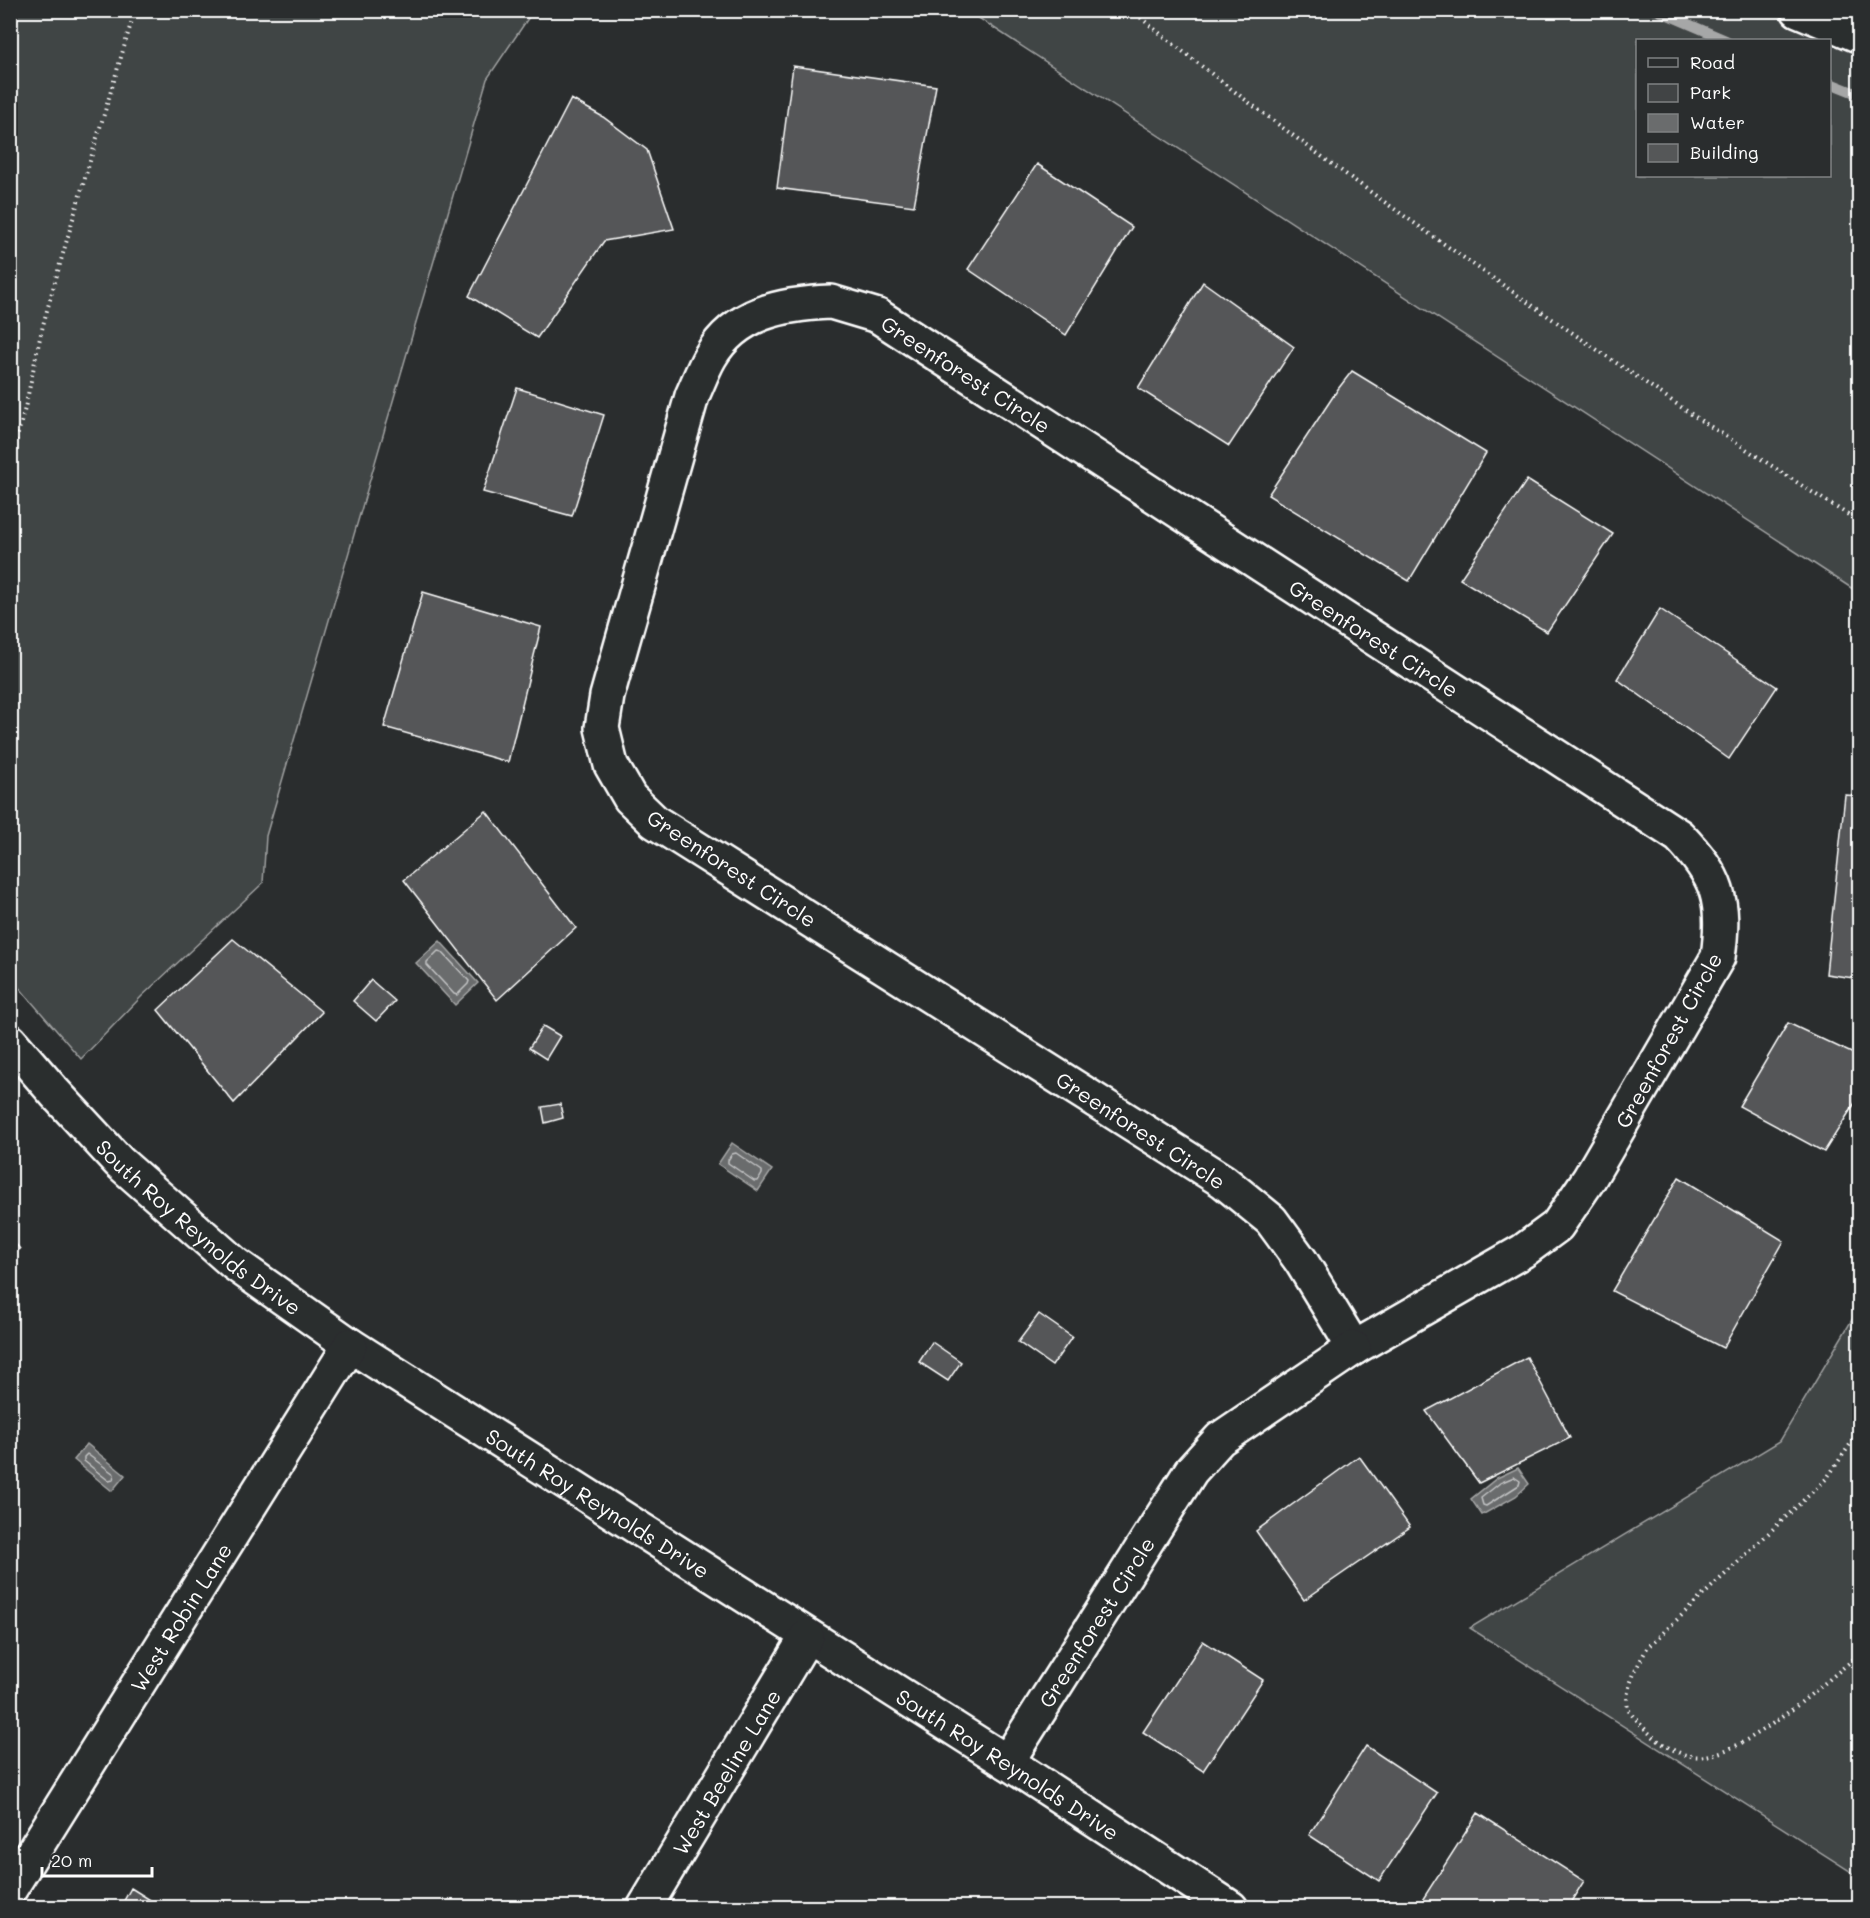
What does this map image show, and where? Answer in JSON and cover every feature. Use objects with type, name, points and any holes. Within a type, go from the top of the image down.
[{"type":"street","points":[[1798,10],[1860,36]]},
{"type":"street","name":"Greenforest Circle","points":[[1007,1762],[1191,1471],[1220,1439],[1354,1348],[1523,1251],[1557,1226],[1589,1179],[1718,957],[1721,935],[1720,908],[1715,885],[1701,859],[1679,836],[878,316],[831,302],[797,303],[767,310],[734,328],[710,356],[692,396],[608,696],[602,728],[611,765],[630,798],[655,822],[1223,1181],[1271,1220],[1301,1260],[1354,1348]]},
{"type":"street","name":"South Roy Reynolds Drive","points":[[10,1041],[120,1162],[235,1264],[350,1345],[1007,1762],[1232,1908]]},
{"type":"street","name":"West Robin Lane","points":[[10,1889],[350,1345]]},
{"type":"street","name":"West Beeline Lane","points":[[644,1908],[807,1636]]},
{"type":"path","points":[[10,457],[19,434],[38,344],[74,213],[135,10]]},
{"type":"path","points":[[1131,10],[1219,81],[1375,196],[1700,420],[1802,488],[1860,522]]},
{"type":"path","points":[[1860,1430],[1827,1478],[1647,1648],[1629,1684],[1629,1710],[1649,1734],[1674,1751],[1703,1757],[1723,1752],[1756,1736],[1860,1653]]},
{"type":"green space","points":[[10,11],[533,11],[487,79],[266,836],[263,883],[142,996],[81,1059],[11,978]]},
{"type":"green space","points":[[968,11],[1859,11],[1859,593]]},
{"type":"green space","points":[[1859,1308],[1859,1877],[1470,1628],[1780,1441]]},
{"type":"water","points":[[440,941],[478,983],[455,1005],[416,963]]},
{"type":"water","points":[[732,1143],[772,1170],[758,1191],[718,1164]]},
{"type":"water","points":[[87,1444],[125,1475],[112,1491],[74,1460]]},
{"type":"water","points":[[1518,1468],[1529,1484],[1516,1496],[1482,1515],[1471,1499],[1497,1478]]},
{"type":"building","points":[[793,66],[936,86],[914,206],[777,188]]},
{"type":"building","points":[[571,99],[603,117],[647,150],[674,229],[604,241],[537,338],[469,296]]},
{"type":"building","points":[[1037,164],[1132,227],[1066,335],[968,269]]},
{"type":"building","points":[[1203,282],[1294,347],[1229,446],[1138,388]]},
{"type":"building","points":[[1352,371],[1486,453],[1409,581],[1268,495]]},
{"type":"building","points":[[517,388],[604,415],[572,516],[483,492]]},
{"type":"building","points":[[1527,480],[1613,534],[1547,632],[1460,579]]},
{"type":"building","points":[[423,592],[541,627],[508,762],[384,727]]},
{"type":"building","points":[[1660,609],[1777,687],[1729,759],[1617,679]]},
{"type":"building","points":[[1845,795],[1860,796],[1860,979],[1826,974]]},
{"type":"building","points":[[486,811],[576,928],[497,1000],[404,880]]},
{"type":"building","points":[[233,939],[322,1012],[234,1103],[158,1010]]},
{"type":"building","points":[[371,980],[395,1001],[376,1021],[353,1001]]},
{"type":"building","points":[[1788,1023],[1860,1057],[1860,1095],[1824,1152],[1739,1106]]},
{"type":"building","points":[[543,1026],[560,1036],[546,1059],[529,1048]]},
{"type":"building","points":[[560,1104],[563,1118],[545,1123],[542,1107]]},
{"type":"building","points":[[1679,1177],[1784,1241],[1723,1348],[1612,1291]]},
{"type":"building","points":[[10,1237],[20,1249],[10,1256]]},
{"type":"building","points":[[1039,1314],[1072,1337],[1052,1366],[1018,1342]]},
{"type":"building","points":[[932,1342],[961,1362],[948,1381],[919,1362]]},
{"type":"building","points":[[1527,1357],[1570,1438],[1479,1483],[1426,1411]]},
{"type":"building","points":[[1359,1456],[1410,1527],[1304,1600],[1256,1531]]},
{"type":"building","points":[[1203,1641],[1263,1680],[1203,1771],[1143,1732]]},
{"type":"building","points":[[1366,1746],[1437,1793],[1379,1881],[1309,1835]]},
{"type":"building","points":[[1478,1813],[1584,1881],[1567,1908],[1423,1908],[1419,1905]]},
{"type":"building","points":[[131,1888],[163,1908],[120,1908]]},
{"type":"waterway","points":[[1656,10],[1724,39]]},
{"type":"waterway","points":[[1831,83],[1860,95]]}]
